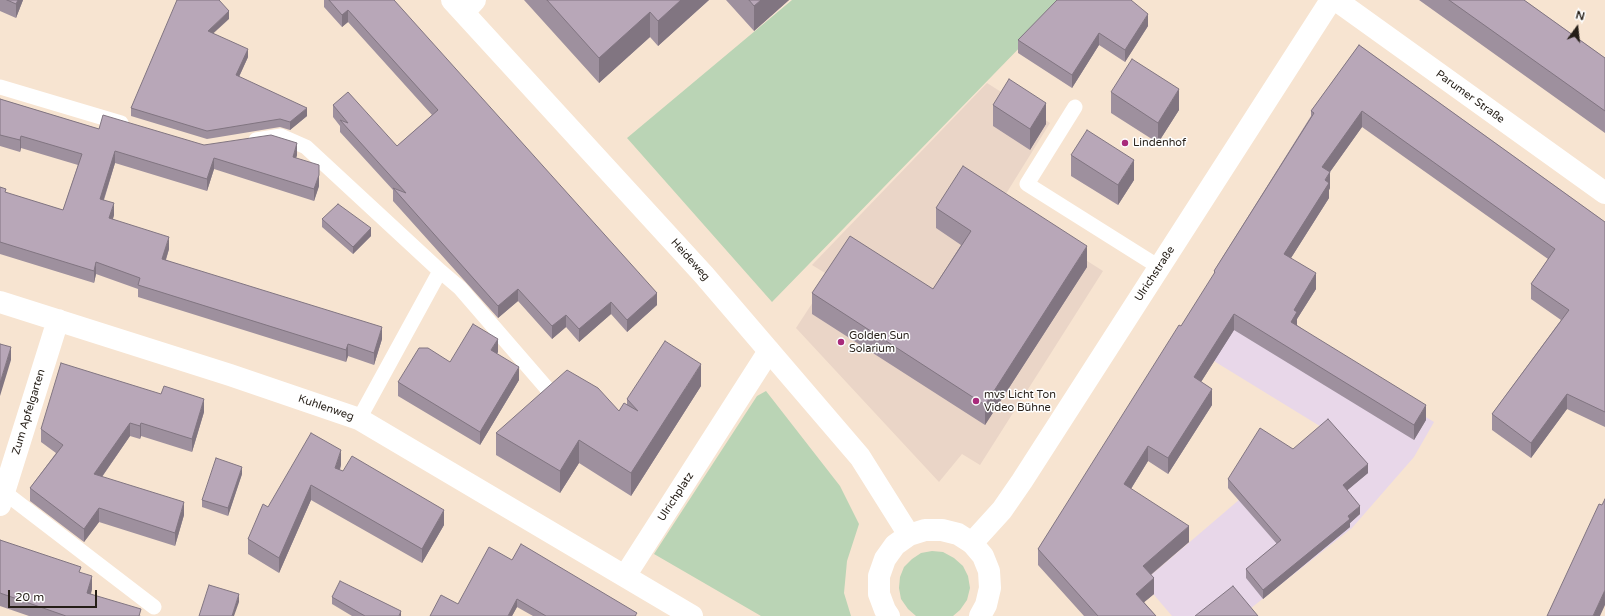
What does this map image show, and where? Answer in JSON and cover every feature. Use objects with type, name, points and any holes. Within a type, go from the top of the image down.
[{"type":"street","name":"Ulrichstraße","points":[[972,543],[1002,510],[1022,481],[1331,0]]},
{"type":"street","name":"Parumer Straße","points":[[1336,0],[1605,193]]},
{"type":"street","name":"Heideweg","points":[[464,4],[704,275],[860,458],[909,535]]},
{"type":"street","name":"Kuhlenweg","points":[[0,302],[230,375],[359,419],[625,576]]},
{"type":"street","name":"Zum Apfelgarten","points":[[2,498],[58,320]]},
{"type":"street","name":"Ulrichplatz","points":[[625,576],[769,351]]},
{"type":"street","points":[[889,616],[885,610],[880,594],[879,576],[885,560],[895,545],[909,535],[925,530],[942,530],[958,534],[972,543],[982,556],[989,571],[990,588],[986,605],[980,616]]},
{"type":"street","points":[[625,576],[692,616]]},
{"type":"lane","points":[[0,87],[135,127]]},
{"type":"lane","points":[[1075,107],[1027,184],[1159,267]]},
{"type":"lane","points":[[240,142],[281,136],[306,147],[460,288],[550,392]]},
{"type":"lane","points":[[359,419],[440,271]]},
{"type":"lane","points":[[2,498],[154,607]]},
{"type":"shaded area","points":[[987,83],[1050,123],[999,205],[1103,271],[980,465],[962,454],[939,482],[796,328],[830,276],[812,265]]},
{"type":"shaded area","points":[[1211,286],[1434,422],[1414,457],[1352,528],[1241,616],[1172,616],[1143,582],[1323,428],[1178,339]]},
{"type":"green space","points":[[792,0],[1066,0],[772,302],[627,138]]},
{"type":"green space","points":[[766,391],[840,486],[859,524],[847,561],[844,593],[851,616],[761,616],[654,554],[757,396]]},
{"type":"green space","points":[[932,551],[943,552],[954,558],[963,566],[968,576],[970,588],[967,600],[960,610],[953,616],[916,616],[908,609],[901,599],[899,588],[900,577],[904,567],[921,553]]},
{"type":"building","points":[[7,0],[18,0],[16,4]]},
{"type":"building","points":[[177,0],[219,0],[229,11],[208,31],[248,49],[236,75],[307,108],[290,122],[280,119],[207,131],[131,108]]},
{"type":"building","points":[[329,0],[394,0],[657,293],[627,320],[611,302],[579,329],[566,315],[552,326],[518,289],[498,306],[393,188],[406,193],[340,120],[348,123],[333,105],[348,92],[397,146],[438,110],[348,10],[342,15]]},
{"type":"building","points":[[547,0],[681,0],[658,21],[650,12],[599,58]]},
{"type":"building","points":[[749,0],[761,0],[754,6]]},
{"type":"building","points":[[1057,0],[1131,0],[1148,14],[1125,50],[1099,33],[1072,75],[1018,40]]},
{"type":"building","points":[[1449,0],[1524,0],[1605,58],[1605,111]]},
{"type":"building","points":[[1359,45],[1605,222],[1605,412],[1567,394],[1531,443],[1492,414],[1569,310],[1531,284],[1555,249],[1362,111],[1322,167],[1330,172],[1325,180],[1329,183],[1284,254],[1316,273],[1294,310],[1297,312],[1291,322],[1426,405],[1414,425],[1234,314],[1194,377],[1212,389],[1168,458],[1148,446],[1124,484],[1189,526],[1143,566],[1154,578],[1136,594],[1156,616],[1098,616],[1038,549],[1179,325],[1181,326],[1215,272],[1214,271],[1314,113],[1311,111]]},
{"type":"building","points":[[1132,59],[1179,89],[1158,123],[1111,92]]},
{"type":"building","points":[[1009,79],[1046,103],[1030,129],[993,105]]},
{"type":"building","points":[[0,99],[99,129],[103,115],[204,145],[271,135],[297,143],[293,157],[319,165],[319,175],[314,189],[214,158],[207,179],[115,151],[100,199],[114,203],[109,218],[169,237],[162,259],[382,327],[374,353],[348,344],[346,350],[138,285],[140,278],[96,262],[94,271],[0,242],[0,187],[6,189],[5,192],[63,210],[82,154],[21,136],[20,140],[0,135]]},
{"type":"building","points":[[1087,130],[1134,160],[1118,185],[1071,155]]},
{"type":"building","points":[[963,166],[1087,246],[985,405],[812,293],[850,236],[933,289],[971,231],[936,208]]},
{"type":"building","points":[[338,204],[371,228],[353,247],[322,219]]},
{"type":"building","points":[[473,324],[498,339],[491,350],[519,367],[480,432],[398,382],[419,348],[428,348],[450,362]]},
{"type":"building","points":[[665,341],[701,364],[631,473],[579,440],[560,471],[496,433],[567,370],[598,388],[619,411],[624,403],[638,411],[627,399]]},
{"type":"building","points":[[0,344],[11,347],[0,383]]},
{"type":"building","points":[[61,363],[161,394],[164,386],[204,399],[192,439],[141,423],[140,426],[130,423],[94,474],[184,502],[175,533],[99,508],[84,529],[30,488],[63,445],[41,429]]},
{"type":"building","points":[[1328,419],[1368,464],[1343,485],[1360,506],[1348,516],[1350,519],[1263,590],[1246,569],[1281,540],[1228,479],[1260,428],[1293,449]]},
{"type":"building","points":[[311,433],[341,450],[335,468],[343,471],[352,456],[444,510],[422,549],[311,485],[279,558],[248,539],[263,504],[268,507]]},
{"type":"building","points":[[216,458],[242,467],[228,508],[202,500]]},
{"type":"building","points":[[1605,499],[1605,590],[1593,616],[1547,616],[1599,504],[1602,505]]},
{"type":"building","points":[[0,540],[81,567],[79,572],[92,576],[87,593],[141,609],[139,616],[66,616],[0,593]]},
{"type":"building","points":[[521,544],[637,613],[635,616],[546,616],[517,599],[508,616],[430,616],[441,595],[458,604],[489,547],[512,560]]},
{"type":"building","points":[[340,581],[401,611],[399,616],[365,616],[332,597]]},
{"type":"building","points":[[209,585],[239,594],[232,616],[199,616]]},
{"type":"building","points":[[1233,586],[1258,616],[1195,616]]},
{"type":"place","name":"Lindenhof","points":[[1125,143]]},
{"type":"place","name":"Golden Sun Solarium","points":[[841,342]]},
{"type":"place","name":"mvs Licht Ton Video Bühne","points":[[976,401]]}]
